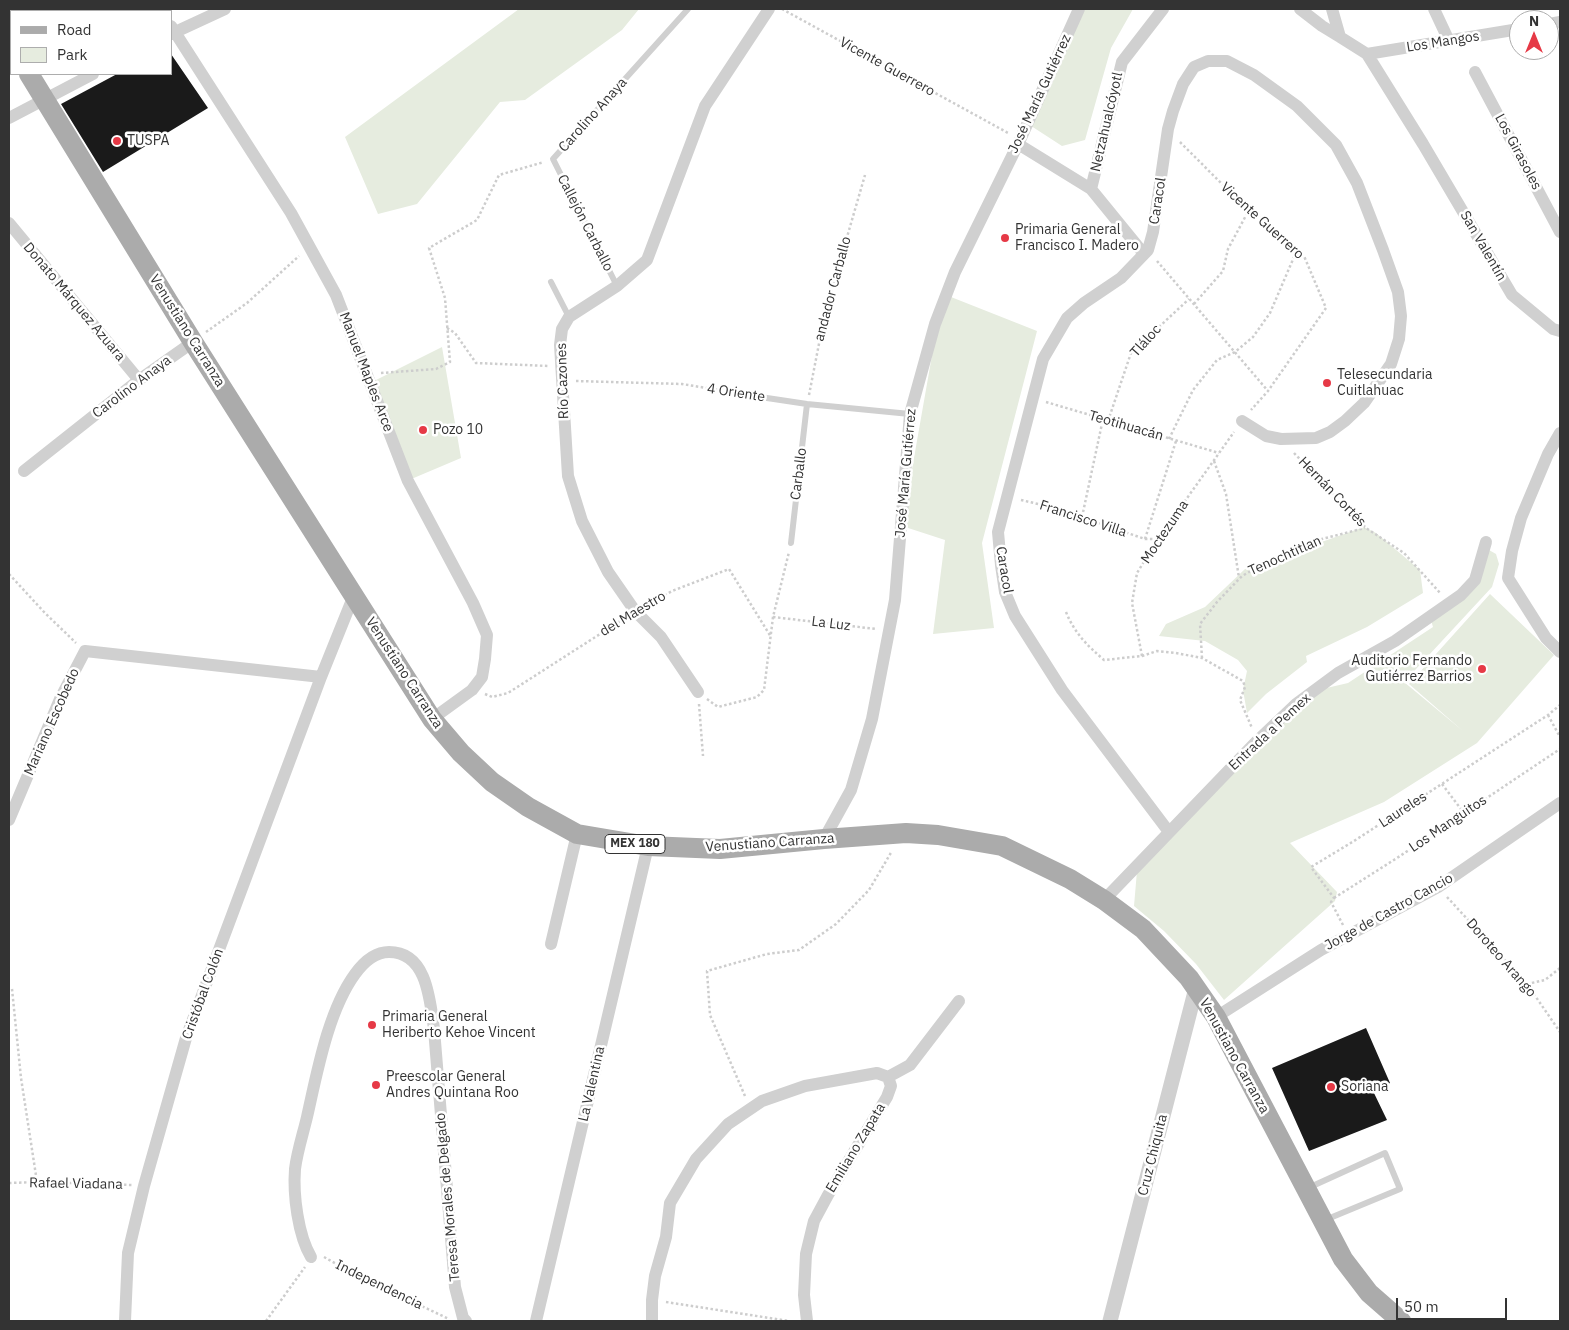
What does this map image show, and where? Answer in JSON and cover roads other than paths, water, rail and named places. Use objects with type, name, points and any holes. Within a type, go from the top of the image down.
[{"type":"main road","name":"Venustiano Carranza","points":[[30,75],[193,342],[432,719],[461,753],[492,782],[528,807],[577,834],[648,846],[720,849],[906,833],[938,835],[1002,846],[1053,870],[1104,900],[1143,929],[1175,962],[1196,988],[1216,1017],[1343,1259],[1368,1293],[1401,1321]]},
{"type":"street","points":[[172,31],[225,9]]},
{"type":"street","points":[[569,317],[617,286],[647,260],[704,106],[769,9]]},
{"type":"street","name":"José María Gutiérrez","points":[[824,839],[851,790],[872,719],[895,600],[910,414],[935,324],[948,290],[1019,142],[1079,9]]},
{"type":"street","name":"Netzahualcóyotl","points":[[1091,189],[1122,62],[1163,9]]},
{"type":"street","points":[[1300,9],[1322,26],[1367,54]]},
{"type":"street","points":[[1332,9],[1340,37]]},
{"type":"street","points":[[1434,9],[1449,41]]},
{"type":"street","name":"Manuel Maples Arce","points":[[172,31],[290,214],[336,295],[408,481],[473,603],[487,635],[482,677],[472,690],[432,719]]},
{"type":"street","name":"Los Mangos","points":[[1367,54],[1509,31]]},
{"type":"street","name":"San Valentín","points":[[1367,54],[1423,144],[1512,295],[1553,329],[1560,331]]},
{"type":"street","name":"Caracol","points":[[1169,832],[1062,690],[1014,616],[1005,592],[998,532],[1044,360],[1067,318],[1084,303],[1121,278],[1146,252],[1153,232],[1168,129],[1183,84],[1194,68],[1208,61],[1227,61],[1254,75],[1297,106],[1336,145],[1357,183],[1398,292],[1399,339],[1391,364],[1364,404],[1338,426],[1316,438],[1281,439],[1266,436],[1242,421]]},
{"type":"street","name":"Los Girasoles","points":[[1475,72],[1560,232]]},
{"type":"street","points":[[9,118],[91,75]]},
{"type":"street","points":[[1019,142],[1091,189],[1146,252]]},
{"type":"street","name":"Donato Márquez Azuara","points":[[9,223],[139,380]]},
{"type":"street","name":"Río Cazones","points":[[569,317],[562,329],[560,346],[561,367],[568,476],[582,521],[608,572],[636,611],[661,637],[698,692]]},
{"type":"street","name":"Carolino Anaya","points":[[24,471],[139,380],[193,342]]},
{"type":"street","points":[[1560,433],[1548,454],[1520,518],[1508,578],[1546,638],[1560,652]]},
{"type":"street","name":"Entrada a Pemex","points":[[1104,900],[1257,741],[1296,704],[1338,673],[1395,641],[1449,604],[1475,580],[1486,542]]},
{"type":"street","name":"Cristóbal Colón","points":[[125,1321],[128,1253],[144,1186],[186,1038],[321,677],[354,596]]},
{"type":"street","name":"Mariano Escobedo","points":[[9,820],[60,700],[84,650],[321,677]]},
{"type":"street","name":"Jorge de Castro Cancio","points":[[1216,1017],[1321,950],[1438,887],[1560,803]]},
{"type":"street","points":[[551,944],[577,834]]},
{"type":"street","name":"La Valentina","points":[[536,1321],[648,846]]},
{"type":"street","name":"Teresa Morales de Delgado","points":[[308,1252],[295,1200],[295,1168],[323,1048],[342,998],[355,974],[369,958],[384,952],[398,952],[409,957],[418,967],[429,992],[434,1029],[456,1287],[466,1321]]},
{"type":"street","name":"Cruz Chiquita","points":[[1110,1321],[1196,988]]},
{"type":"street","points":[[652,1321],[655,1276],[666,1236],[670,1203],[696,1159],[728,1124],[762,1101],[805,1086],[877,1073],[888,1077],[910,1065],[959,1001]]},
{"type":"street","name":"Emiliano Zapata","points":[[806,1321],[804,1295],[806,1254],[814,1221],[828,1194],[887,1097],[891,1086],[888,1077]]},
{"type":"lane","name":"Carolino Anaya","points":[[553,159],[688,9]]},
{"type":"lane","name":"Callejón Carballo","points":[[553,159],[617,286]]},
{"type":"lane","points":[[551,282],[569,317]]},
{"type":"lane","name":"4 Oriente","points":[[747,395],[807,404],[910,414]]},
{"type":"lane","name":"Carballo","points":[[791,543],[807,404]]},
{"type":"lane","points":[[1305,1189],[1385,1153],[1400,1189],[1322,1221]]},
{"type":"place","name":"TUSPA","points":[[117,141]]},
{"type":"place","name":"Primaria General Francisco I. Madero","points":[[1005,238]]},
{"type":"place","name":"Telesecundaria Cuitlahuac","points":[[1327,383]]},
{"type":"place","name":"Pozo 10","points":[[423,430]]},
{"type":"place","name":"Auditorio Fernando Gutiérrez Barrios","points":[[1482,669]]},
{"type":"place","name":"Primaria General Heriberto Kehoe Vincent","points":[[372,1025]]},
{"type":"place","name":"Preescolar General Andres Quintana Roo","points":[[376,1085]]},
{"type":"place","name":"Soriana","points":[[1331,1087]]}]
